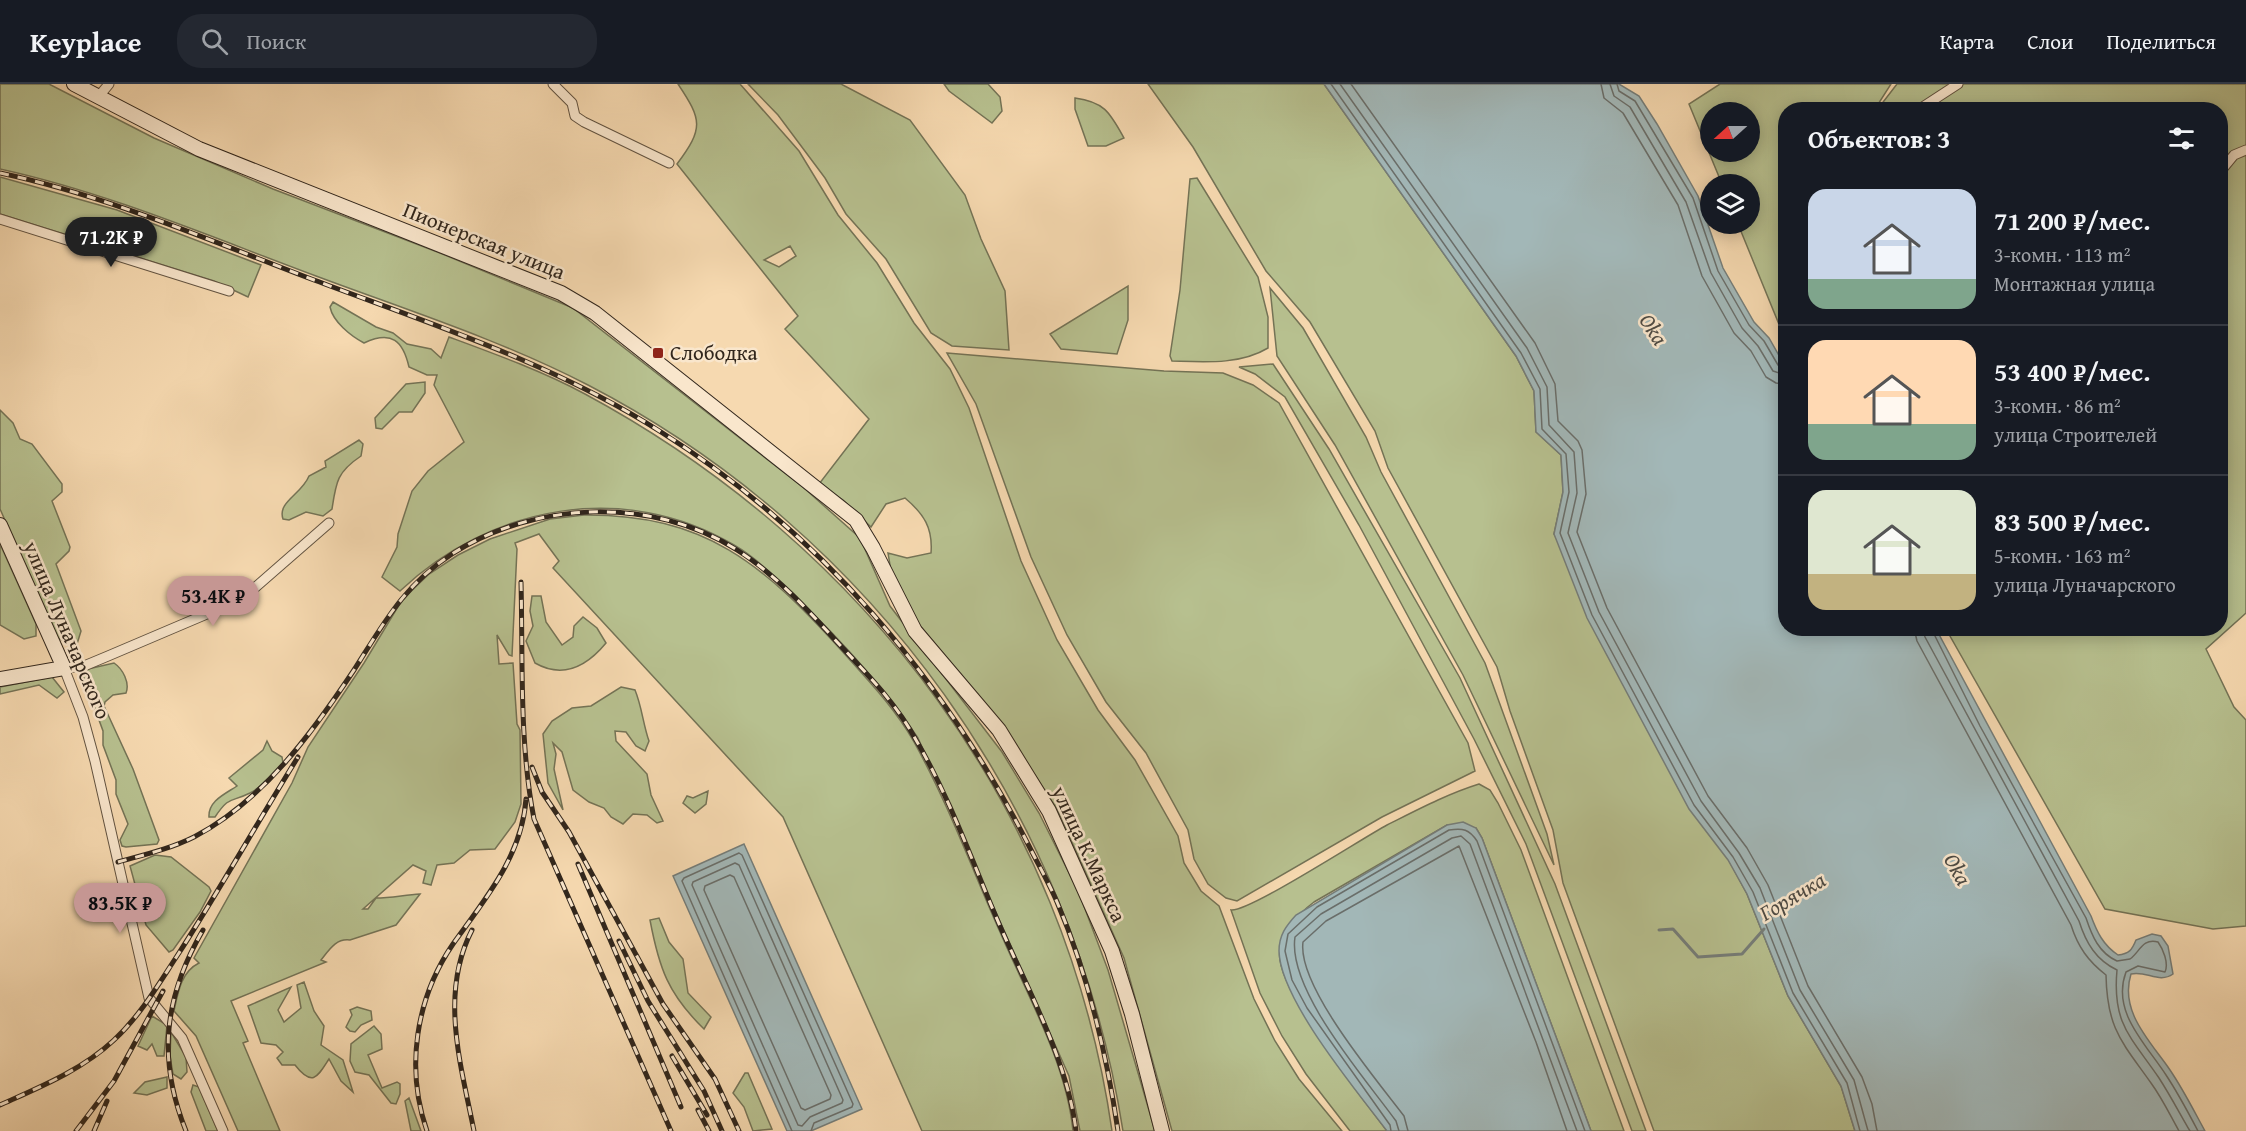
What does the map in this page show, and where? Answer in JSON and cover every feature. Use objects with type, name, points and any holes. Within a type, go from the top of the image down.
[{"type":"main road","name":"Пионерская улица","points":[[74,84],[198,150],[561,293],[595,313],[720,414],[840,505]]},
{"type":"main road","name":"улица К.Маркса","points":[[840,505],[856,520],[873,548],[915,631],[999,730],[1049,811],[1112,951],[1132,1014],[1162,1131]]},
{"type":"main road","name":"улица Луначарского","points":[[0,525],[64,668]]},
{"type":"main road","points":[[0,680],[64,668]]},
{"type":"street","points":[[99,96],[109,84]]},
{"type":"street","points":[[553,84],[572,103],[575,116],[669,163]]},
{"type":"street","points":[[1930,102],[1958,84]]},
{"type":"street","points":[[2228,162],[2234,155],[2246,150]]},
{"type":"street","points":[[0,219],[229,291]]},
{"type":"street","points":[[64,668],[92,663],[242,599],[329,523]]},
{"type":"street","name":"улица Луначарского","points":[[64,668],[83,717],[95,762],[149,998],[182,1038],[223,1131]]},
{"type":"green space","points":[[0,84],[49,84],[154,138],[273,189],[440,253],[573,308],[804,488],[860,538],[890,606],[1002,752],[1039,813],[1079,893],[1108,970],[1155,1131],[1123,1131],[1097,1014],[1059,901],[1007,795],[944,695],[870,603],[786,520],[691,447],[588,385],[522,354],[454,326],[160,217],[81,190],[0,169]]},
{"type":"green space","points":[[678,84],[740,84],[799,151],[838,215],[877,263],[914,323],[950,369],[969,408],[1021,561],[1057,640],[1098,710],[1135,760],[1178,836],[1184,863],[1201,891],[1219,906],[1254,999],[1275,1041],[1299,1079],[1342,1131],[1172,1131],[1124,958],[1057,809],[1003,726],[917,622],[891,571],[888,553],[907,558],[931,553],[929,529],[926,522],[905,498],[886,504],[871,527],[843,500],[819,484],[869,419],[785,329],[798,316],[677,164],[692,141],[697,124],[692,107]],"holes":[[[790,246],[796,256],[779,267],[764,260]]]},
{"type":"green space","points":[[748,84],[841,84],[910,120],[965,195],[981,239],[1005,291],[1009,350],[952,346],[931,333],[886,259],[846,214],[825,178],[778,115]]},
{"type":"green space","points":[[944,84],[988,84],[1000,97],[1002,111],[992,123],[949,91]]},
{"type":"green space","points":[[1148,84],[1324,84],[1516,356],[1534,391],[1536,432],[1561,455],[1563,492],[1554,534],[1747,894],[1788,996],[1841,1086],[1855,1131],[1654,1131],[1563,883],[1553,830],[1510,711],[1497,667],[1388,468],[1375,431],[1310,322],[1266,271],[1193,147]]},
{"type":"green space","points":[[1720,84],[1891,84],[1879,102],[1778,102],[1778,322],[1742,234],[1760,234],[1760,174],[1718,174],[1713,162],[1760,162],[1760,102],[1700,102],[1700,131],[1689,104]]},
{"type":"green space","points":[[1897,84],[2246,84],[2246,613],[2228,629],[2228,102],[1883,102]]},
{"type":"green space","points":[[1075,98],[1093,102],[1105,110],[1124,138],[1106,146],[1088,146],[1075,109]]},
{"type":"green space","points":[[0,177],[117,210],[261,265],[248,297],[214,281],[0,214]]},
{"type":"green space","points":[[1197,178],[1258,277],[1268,317],[1268,348],[1234,360],[1172,361],[1170,356],[1180,290],[1190,179]]},
{"type":"green space","points":[[1128,286],[1128,320],[1117,354],[1061,349],[1050,334]]},
{"type":"green space","points":[[1270,288],[1303,328],[1366,437],[1381,472],[1485,663],[1547,834],[1554,865],[1463,675],[1335,445],[1277,356]]},
{"type":"green space","points":[[333,302],[376,327],[393,333],[407,344],[431,349],[441,358],[449,337],[535,370],[585,394],[687,456],[780,528],[864,610],[937,700],[999,797],[1050,902],[1088,1014],[1112,1131],[1080,1131],[1069,1076],[918,738],[891,700],[846,647],[814,614],[751,557],[734,545],[692,525],[648,513],[604,508],[560,511],[517,522],[475,538],[436,562],[400,591],[382,577],[397,547],[398,534],[412,491],[428,471],[464,442],[434,385],[437,375],[427,375],[409,367],[403,350],[395,340],[382,338],[364,343],[354,337],[343,328],[332,313],[330,307]]},
{"type":"green space","points":[[947,353],[1164,371],[1223,373],[1253,385],[1279,403],[1468,743],[1475,771],[1382,817],[1237,901],[1226,898],[1208,884],[1194,859],[1188,830],[1146,753],[1106,702],[1067,635],[1031,557],[976,404]]},
{"type":"green space","points":[[1273,364],[1329,449],[1460,678],[1555,884],[1646,1131],[1632,1131],[1526,844],[1474,739],[1359,525],[1285,397],[1255,374],[1239,367]]},
{"type":"green space","points":[[425,382],[425,393],[412,412],[399,412],[382,429],[376,428],[375,418],[406,384]]},
{"type":"green space","points":[[0,410],[13,423],[20,439],[32,444],[62,484],[62,492],[52,501],[70,547],[56,564],[81,631],[77,644],[69,645],[57,637],[0,509]]},
{"type":"green space","points":[[359,440],[363,444],[361,456],[347,467],[339,478],[332,509],[323,516],[306,512],[289,520],[283,519],[282,513],[287,503],[309,476],[326,467],[325,461]]},
{"type":"green space","points":[[584,515],[627,517],[664,524],[698,535],[729,550],[785,592],[813,619],[871,683],[906,729],[938,789],[1054,1054],[1069,1105],[1073,1131],[922,1131],[783,817],[553,568],[559,561],[539,534],[515,543],[517,549],[512,656],[509,655],[497,635],[499,664],[513,663],[517,724],[520,730],[521,804],[515,822],[495,849],[470,850],[454,863],[437,865],[431,885],[423,883],[426,871],[413,865],[363,909],[368,909],[376,898],[420,894],[396,925],[341,941],[333,945],[321,960],[326,962],[231,1001],[248,1041],[243,1043],[280,1131],[238,1131],[196,1036],[174,1011],[184,977],[199,963],[194,958],[292,783],[308,747],[364,663],[402,600],[429,574],[458,555],[490,539],[550,519]]},
{"type":"green space","points":[[0,544],[36,624],[36,636],[24,639],[0,625]]},
{"type":"green space","points":[[532,596],[541,596],[546,622],[562,645],[573,637],[574,626],[583,617],[597,628],[606,643],[591,658],[574,668],[555,670],[535,663],[526,641],[533,626],[530,611]]},
{"type":"green space","points":[[1950,636],[2220,636],[2206,649],[2234,707],[2246,720],[2246,926],[2213,929],[2105,909]]},
{"type":"green space","points":[[114,663],[125,676],[127,689],[126,693],[113,695],[104,706],[133,769],[159,840],[157,844],[126,847],[122,846],[120,840],[128,824],[116,794],[116,780],[103,745],[103,731],[83,676],[88,669]]},
{"type":"green space","points":[[52,677],[64,692],[57,698],[39,685],[0,694],[0,687]]},
{"type":"green space","points":[[621,687],[635,690],[649,741],[645,751],[636,746],[626,732],[615,731],[616,741],[647,774],[651,795],[663,821],[657,823],[647,815],[633,814],[623,824],[611,817],[604,808],[589,802],[573,790],[562,752],[553,743],[556,754],[554,769],[563,810],[548,783],[543,734],[552,721],[572,708],[591,706]]},
{"type":"green space","points":[[267,741],[272,751],[282,757],[283,763],[259,787],[227,802],[215,817],[209,817],[209,811],[214,802],[237,786],[229,778],[263,750]]},
{"type":"green space","points":[[1479,784],[1490,790],[1521,850],[1624,1131],[1591,1131],[1482,838],[1476,828],[1447,825],[1314,902],[1293,923],[1280,950],[1281,967],[1304,1014],[1387,1131],[1350,1131],[1306,1074],[1282,1036],[1260,993],[1231,910],[1259,900],[1387,825],[1444,797]]},
{"type":"green space","points":[[708,791],[706,804],[695,813],[683,803],[687,796],[693,798]]},
{"type":"green space","points":[[155,855],[171,857],[211,891],[200,912],[173,950],[169,952],[146,925],[130,866]]},
{"type":"green space","points":[[659,918],[669,942],[683,959],[688,993],[711,1017],[704,1029],[673,992],[667,979],[657,952],[650,920]]},
{"type":"green space","points":[[304,982],[314,1011],[324,1026],[321,1045],[343,1060],[353,1092],[341,1081],[329,1059],[318,1074],[311,1078],[295,1065],[282,1065],[277,1058],[283,1052],[276,1045],[261,1043],[248,1006],[291,987],[278,1010],[284,1022],[301,1008],[297,985]]},
{"type":"green space","points":[[357,1007],[371,1011],[372,1020],[361,1025],[355,1032],[346,1027],[352,1015],[350,1010]]},
{"type":"green space","points":[[152,1016],[167,1025],[164,1056],[157,1056],[152,1044],[147,1050],[138,1046]]},
{"type":"green space","points":[[374,1026],[381,1034],[382,1049],[368,1055],[382,1088],[397,1082],[400,1084],[400,1094],[396,1104],[391,1103],[369,1075],[355,1072],[350,1061],[351,1044]]},
{"type":"green space","points":[[171,1032],[186,1057],[187,1072],[181,1079],[173,1074],[170,1056]]},
{"type":"green space","points":[[745,1073],[748,1073],[772,1129],[753,1131],[744,1107],[733,1093]]},
{"type":"green space","points":[[167,1077],[167,1088],[147,1095],[134,1093],[145,1082]]},
{"type":"green space","points":[[193,1085],[199,1087],[218,1131],[206,1131],[191,1092]]},
{"type":"green space","points":[[409,1098],[421,1131],[411,1131],[405,1101]]},
{"type":"water","name":"Oka","points":[[1324,84],[1619,84],[1639,96],[1698,196],[1700,234],[1711,234],[1723,268],[1754,322],[1769,338],[1778,354],[1778,636],[1940,636],[2104,942],[2118,955],[2130,951],[2136,940],[2152,934],[2161,936],[2168,946],[2173,974],[2163,978],[2131,974],[2128,988],[2129,1001],[2139,1026],[2175,1077],[2205,1131],[1855,1131],[1841,1086],[1788,996],[1747,894],[1728,860],[1689,809],[1587,618],[1554,534],[1563,492],[1561,455],[1536,432],[1534,391],[1516,356]]},
{"type":"water","points":[[1463,822],[1476,828],[1482,838],[1591,1131],[1387,1131],[1322,1044],[1292,994],[1283,971],[1279,951],[1284,931],[1296,915],[1447,825]]},
{"type":"water","points":[[744,844],[862,1109],[811,1131],[787,1131],[673,876]]},
{"type":"waterway","name":"Горячка","points":[[1659,930],[1673,929],[1698,957],[1742,954],[1764,929]]},
{"type":"railway","points":[[0,173],[80,194],[159,220],[492,347],[579,386],[661,432],[719,472],[774,515],[825,563],[873,614],[917,668],[958,725],[995,784],[1047,881],[1078,957],[1095,1015],[1118,1131]]},
{"type":"railway","points":[[118,862],[194,837],[242,805],[264,785],[321,718],[396,606],[421,579],[452,554],[485,536],[520,523],[556,515],[594,512],[631,514],[668,520],[704,532],[737,550],[778,581],[870,678],[908,726],[950,808],[1056,1053],[1072,1105],[1076,1131]]},
{"type":"railway","points":[[521,582],[524,731],[534,819],[671,1131]]},
{"type":"railway","points":[[0,1105],[60,1077],[88,1060],[102,1051],[132,1021],[156,989],[193,931],[298,757]]},
{"type":"railway","points":[[532,767],[542,792],[569,832],[663,1004],[715,1079],[739,1131]]},
{"type":"railway","points":[[427,1131],[420,1107],[416,1058],[423,1010],[440,965],[510,858],[523,820],[526,799]]},
{"type":"railway","points":[[578,864],[681,1107]]},
{"type":"railway","points":[[186,1131],[171,1079],[168,1053],[169,1029],[180,980],[203,930]]},
{"type":"railway","points":[[472,930],[462,954],[455,1004],[459,1055],[474,1131]]},
{"type":"railway","points":[[619,941],[648,1001],[704,1091],[722,1131]]},
{"type":"railway","points":[[76,1131],[114,1081],[163,991]]},
{"type":"railway","points":[[672,1056],[707,1115]]},
{"type":"railway","points":[[94,1131],[107,1101]]},
{"type":"railway","points":[[698,1110],[709,1131]]},
{"type":"place","name":"Слободка","points":[[658,353]]}]
